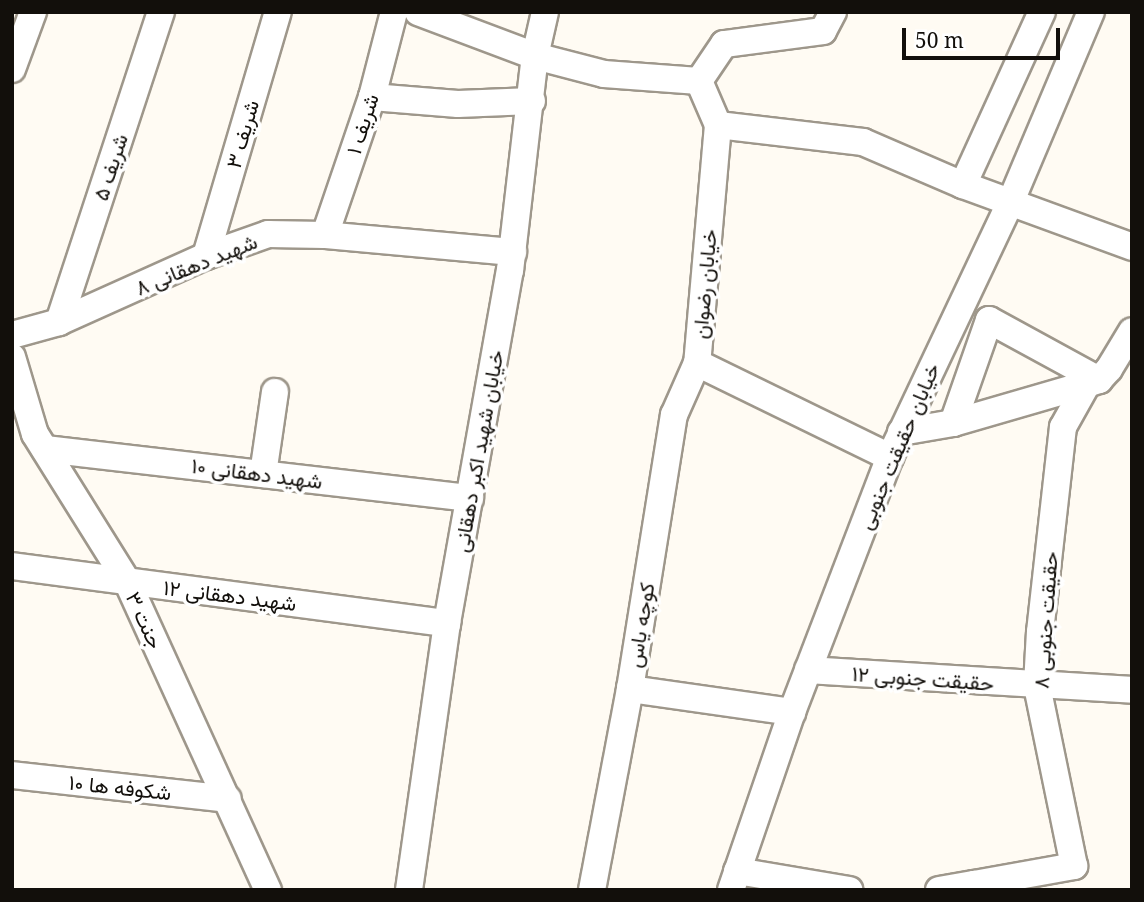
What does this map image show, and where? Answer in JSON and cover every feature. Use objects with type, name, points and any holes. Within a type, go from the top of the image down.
[{"type":"street","points":[[12,69],[33,12]]},
{"type":"street","name":"شریف ۵","points":[[60,322],[161,12]]},
{"type":"street","name":"شریف ۳","points":[[206,256],[278,12]]},
{"type":"street","name":"شریف ۱","points":[[325,235],[372,97],[394,12]]},
{"type":"street","points":[[418,12],[535,56],[604,74],[699,81],[724,44],[823,31],[833,12]]},
{"type":"street","name":"خیابان شهید اکبر دهقانی","points":[[410,890],[447,623],[513,252],[535,56],[545,12]]},
{"type":"street","points":[[963,185],[1042,12]]},
{"type":"street","name":"خیابان حقیقت جنوبی","points":[[734,880],[792,712],[890,457],[1011,201],[1091,12]]},
{"type":"street","name":"خیابان رضوان","points":[[699,81],[718,125],[697,363],[890,457]]},
{"type":"street","points":[[372,97],[458,104],[532,101]]},
{"type":"street","points":[[718,125],[863,142],[963,185],[1132,247]]},
{"type":"street","name":"شهید دهقانی ۸","points":[[12,335],[60,322],[206,256],[268,234],[325,235],[513,252]]},
{"type":"street","points":[[953,423],[989,320],[1107,377]]},
{"type":"street","name":"حقیقت جنوبی ۸","points":[[939,890],[1076,878],[1037,685],[1040,632],[1063,427],[1107,377],[1132,331]]},
{"type":"street","name":"جنت ۳","points":[[12,357],[36,434],[127,582],[268,890]]},
{"type":"street","name":"کوچه یاس","points":[[592,890],[630,688],[674,415],[697,363]]},
{"type":"street","points":[[901,432],[953,423],[1107,377]]},
{"type":"street","points":[[263,474],[275,391]]},
{"type":"street","name":"شهید دهقانی ۱۰","points":[[45,449],[470,498]]},
{"type":"street","name":"شهید دهقانی ۱۲","points":[[12,566],[447,623]]},
{"type":"street","name":"حقیقت جنوبی ۱۲","points":[[808,670],[1132,690]]},
{"type":"street","points":[[630,688],[792,712]]},
{"type":"street","name":"شکوفه ها ۱۰","points":[[12,775],[228,799]]},
{"type":"street","points":[[734,880],[849,890]]}]
